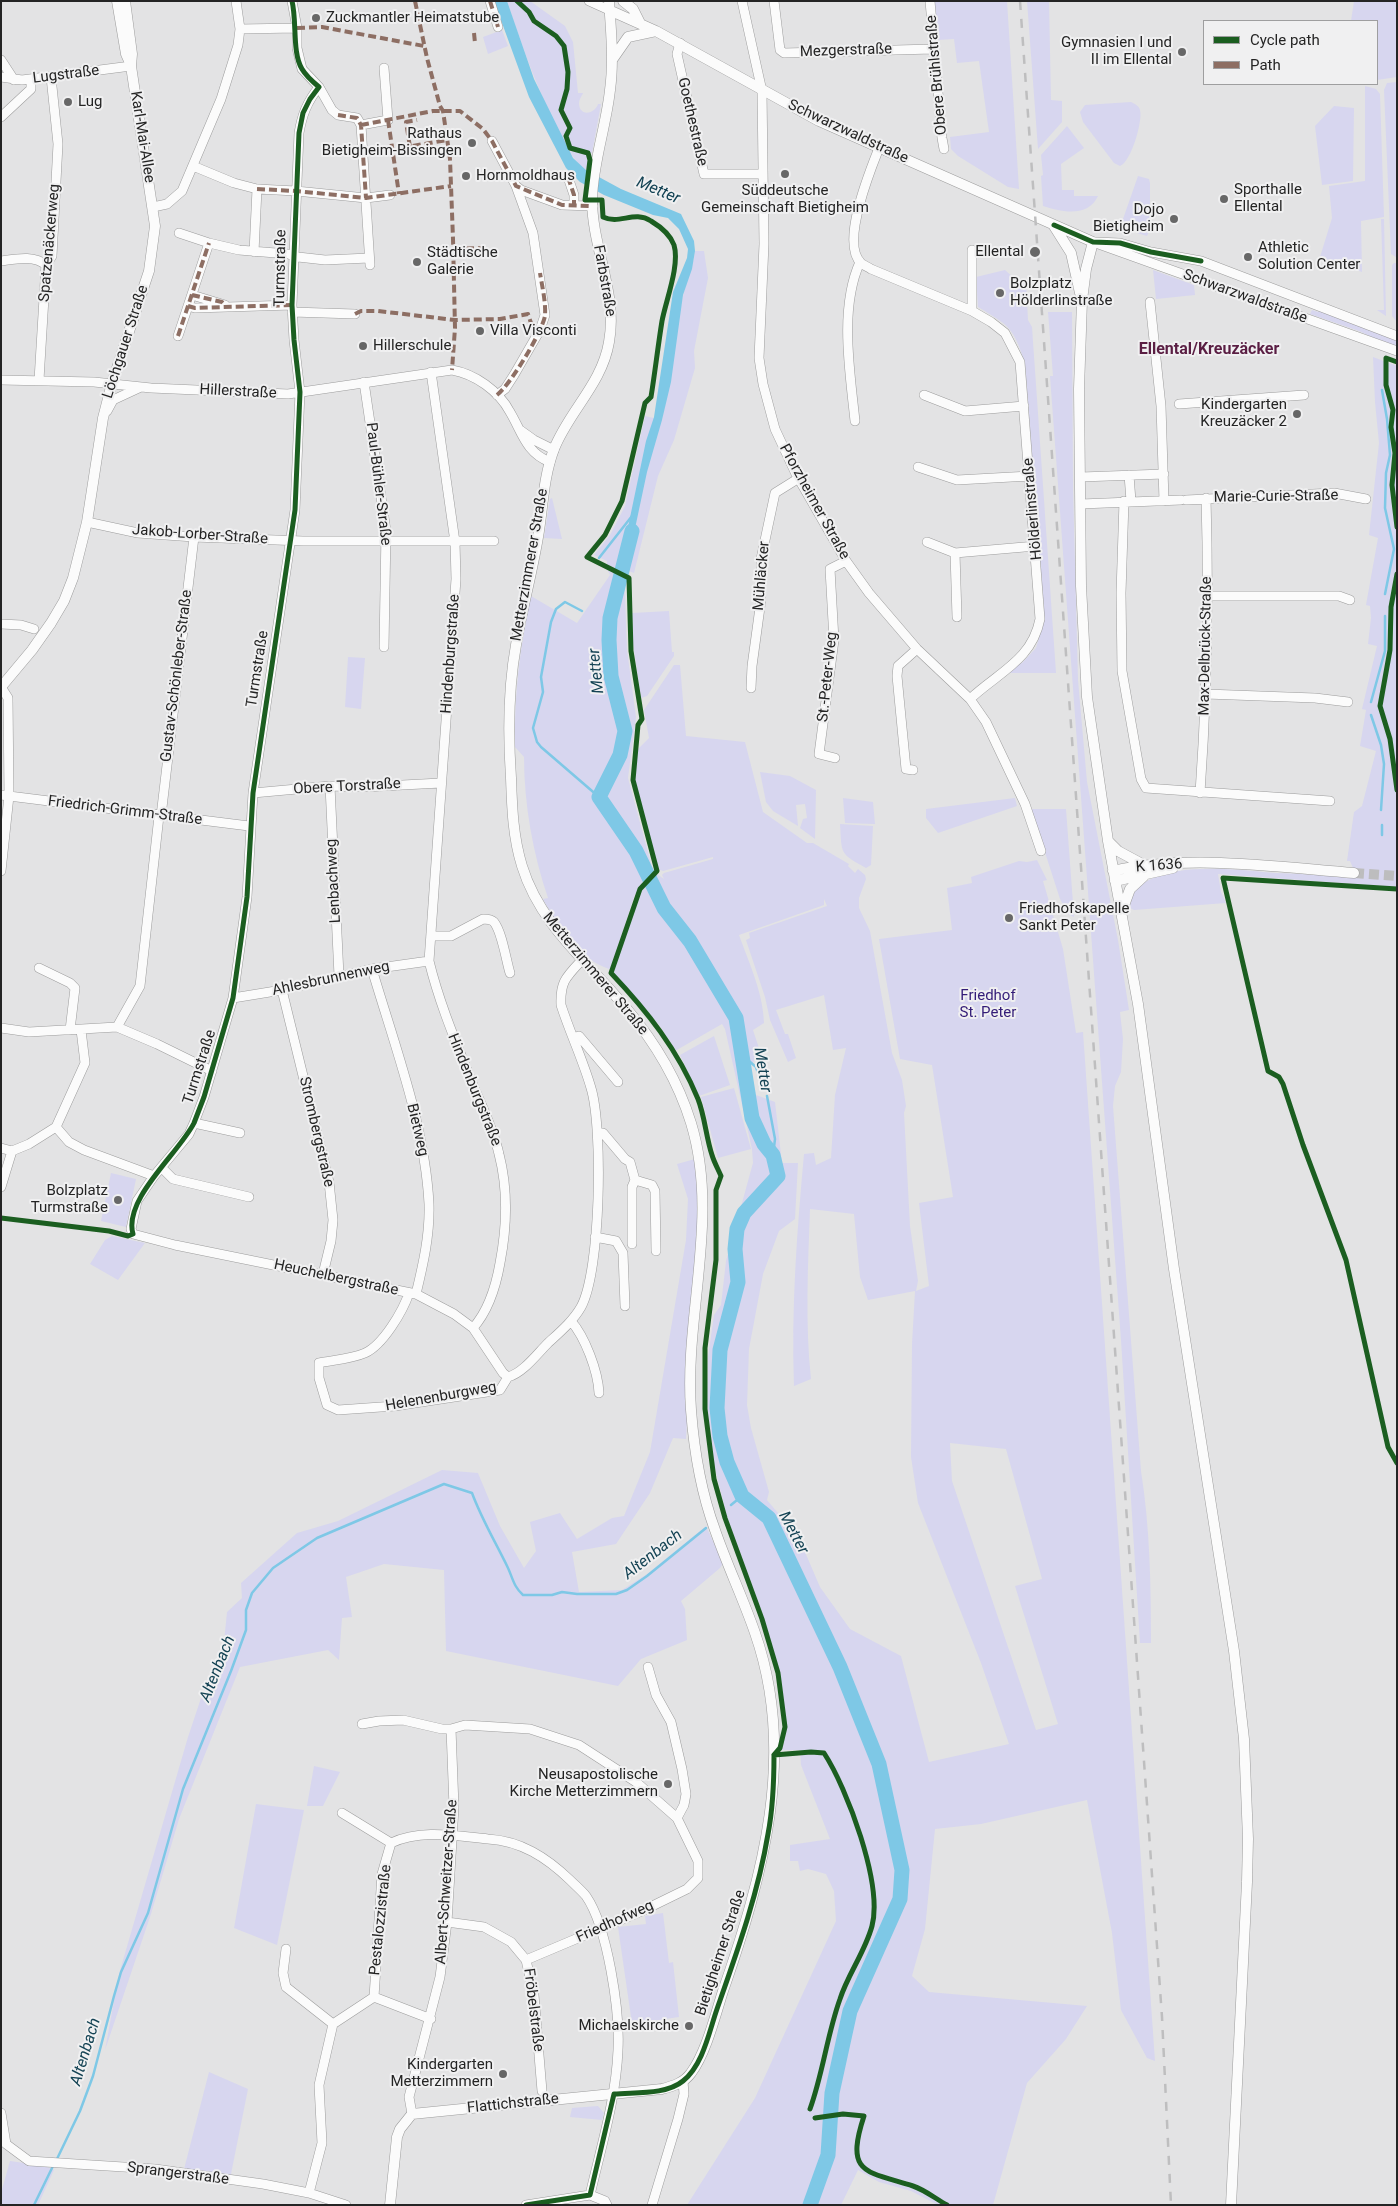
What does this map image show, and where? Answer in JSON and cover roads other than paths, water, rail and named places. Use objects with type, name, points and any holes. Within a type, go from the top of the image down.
[{"type":"main road","name":"Karl-Mai-Allee","points":[[117,1],[126,54],[131,66]]},
{"type":"main road","name":"Karl-Mai-Allee","points":[[125,1],[132,54],[131,66],[153,207]]},
{"type":"main road","points":[[623,1],[633,9],[640,23]]},
{"type":"main road","name":"Schwarzwaldstraße","points":[[609,6],[680,43],[819,122],[1094,242]]},
{"type":"main road","name":"Farbstraße","points":[[550,462],[569,419],[595,382],[604,364],[612,322],[592,206],[593,181],[610,93],[612,61],[609,6]]},
{"type":"main road","points":[[612,61],[628,37],[656,31]]},
{"type":"main road","name":"Löchgauer Straße","points":[[1,687],[32,650],[64,601],[73,578],[86,522],[103,418],[112,383],[149,271],[154,239],[153,207]]},
{"type":"main road","points":[[1054,225],[1071,253],[1082,300]]},
{"type":"main road","points":[[1094,242],[1086,269],[1082,300],[1079,389],[1082,595],[1087,697],[1108,841],[1138,1004],[1174,1269],[1219,1552],[1244,1739],[1247,1882],[1231,2205]]},
{"type":"main road","name":"Metterzimmerer Straße","points":[[550,462],[539,535],[513,666],[510,700],[512,814],[516,842],[523,870],[543,914],[581,961],[628,1010],[656,1048],[676,1084],[691,1124],[701,1175],[703,1204],[691,1364],[690,1405],[695,1446],[713,1525],[757,1638]]},
{"type":"main road","points":[[1108,841],[1118,851],[1145,870],[1130,889],[1121,912]]},
{"type":"main road","name":"K 1636","points":[[1114,876],[1189,864],[1354,872]]},
{"type":"main road","name":"Bietigheimer Straße","points":[[682,2082],[692,2073],[702,2051],[741,1939],[768,1835],[773,1792],[774,1736],[769,1689],[757,1638]]},
{"type":"main road","points":[[614,2094],[662,2090],[682,2082]]},
{"type":"main road","name":"Flattichstraße","points":[[412,2114],[614,2094]]},
{"type":"main road","points":[[390,2205],[398,2137],[400,2129],[412,2114]]},
{"type":"street","points":[[153,207],[172,201],[182,191],[221,99],[235,59],[240,29],[236,1]]},
{"type":"street","points":[[179,233],[209,244],[254,252],[325,260],[369,262],[361,125],[357,118],[338,115],[332,110],[318,87],[302,69],[298,58],[292,1]]},
{"type":"street","points":[[490,1],[498,27]]},
{"type":"street","points":[[588,1],[609,6]]},
{"type":"street","name":"Pforzheimer Straße","points":[[742,1],[762,91],[764,244],[760,339],[762,378],[776,430],[798,478],[846,561],[869,593],[917,648],[970,699],[986,722],[1025,804],[1042,851]]},
{"type":"street","name":"Mezgerstraße","points":[[774,1],[780,50],[784,53],[933,48]]},
{"type":"street","name":"Obere Brühlstraße","points":[[930,1],[944,149]]},
{"type":"street","points":[[240,29],[296,28]]},
{"type":"street","name":"Goethestraße","points":[[680,43],[677,54],[704,174],[762,174]]},
{"type":"street","points":[[1,60],[14,80]]},
{"type":"street","name":"Lugstraße","points":[[1,77],[14,80],[32,79],[131,66]]},
{"type":"street","points":[[361,125],[388,120],[384,68]]},
{"type":"street","name":"Spatzenäckerweg","points":[[39,380],[46,265],[52,256],[58,144],[51,77]]},
{"type":"street","points":[[1,117],[31,89],[32,79]]},
{"type":"street","name":"Turmstraße","points":[[133,1234],[131,1229],[137,1201],[194,1123],[212,1072],[233,998],[246,897],[253,793],[296,491],[300,392],[292,309],[296,191],[301,121],[310,99],[318,87]]},
{"type":"street","points":[[492,141],[516,186],[533,233],[545,315],[540,330],[514,375],[505,388],[497,394],[509,409],[529,448],[542,459],[550,462]]},
{"type":"street","points":[[855,421],[848,333],[853,282],[860,262],[856,253],[853,236],[857,213],[879,148]]},
{"type":"street","points":[[193,166],[234,183],[257,190],[296,191],[366,198],[390,195]]},
{"type":"street","points":[[568,177],[574,195],[574,205]]},
{"type":"street","points":[[516,186],[562,204],[592,206]]},
{"type":"street","points":[[254,252],[257,190]]},
{"type":"street","name":"Schwarzwaldstraße","points":[[1094,242],[1120,243],[1151,252],[1200,261],[1397,336]]},
{"type":"street","name":"Schwarzwaldstraße","points":[[1094,242],[1397,351]]},
{"type":"street","points":[[178,336],[209,244]]},
{"type":"street","points":[[972,250],[972,311]]},
{"type":"street","points":[[1,261],[18,258],[39,259],[46,265]]},
{"type":"street","name":"Hölderlinstraße","points":[[860,262],[879,273],[972,311],[998,328],[1014,347],[1020,362],[1036,546],[1040,619],[1037,635],[1029,649],[1021,658],[970,699]]},
{"type":"street","points":[[192,295],[222,302],[227,306]]},
{"type":"street","points":[[1150,302],[1161,406],[1164,501]]},
{"type":"street","points":[[188,306],[194,308],[227,306],[292,309],[355,314]]},
{"type":"street","name":"Hillerstraße","points":[[1,380],[112,383],[141,387],[283,394],[452,370],[470,375],[497,394]]},
{"type":"street","name":"Hindenburgstraße","points":[[431,372],[455,542],[456,579],[429,962],[435,988],[451,1033],[483,1107],[499,1153],[506,1196],[504,1240],[497,1278],[483,1316],[473,1328]]},
{"type":"street","name":"Paul-Bühler-Straße","points":[[364,382],[387,541],[384,647]]},
{"type":"street","points":[[103,418],[113,400],[141,387]]},
{"type":"street","points":[[924,395],[965,411],[1024,406]]},
{"type":"street","points":[[1161,406],[1304,395]]},
{"type":"street","points":[[520,430],[534,440],[554,450]]},
{"type":"street","points":[[918,467],[957,480],[1030,476]]},
{"type":"street","points":[[1080,477],[1164,474]]},
{"type":"street","points":[[1129,475],[1121,593],[1122,671],[1141,779],[1146,788],[1330,801]]},
{"type":"street","name":"Mühläcker","points":[[751,688],[761,600],[761,559],[775,493],[798,478]]},
{"type":"street","name":"Marie-Curie-Straße","points":[[1081,504],[1334,493],[1366,499]]},
{"type":"street","name":"Max-Delbrück-Straße","points":[[1200,792],[1206,694],[1208,596],[1206,498]]},
{"type":"street","name":"Jakob-Lorber-Straße","points":[[86,522],[123,531],[194,537],[290,541],[494,541]]},
{"type":"street","name":"Gustav-Schönleber-Straße","points":[[117,1027],[140,986],[194,537]]},
{"type":"street","points":[[927,542],[955,553],[1036,546]]},
{"type":"street","points":[[955,553],[957,617]]},
{"type":"street","name":"St.-Peter-Weg","points":[[836,758],[818,754],[834,640],[830,569],[846,561]]},
{"type":"street","points":[[1208,596],[1339,596],[1350,600]]},
{"type":"street","points":[[1,624],[21,625],[34,629]]},
{"type":"street","points":[[913,770],[906,768],[897,676],[898,666],[917,648]]},
{"type":"street","points":[[1,687],[8,698],[1,871]]},
{"type":"street","points":[[1206,694],[1315,698],[1348,702]]},
{"type":"street","name":"Obere Torstraße","points":[[253,793],[330,786],[364,787],[442,783]]},
{"type":"street","name":"Lenbachweg","points":[[330,786],[339,976]]},
{"type":"street","name":"Friedrich-Grimm-Straße","points":[[5,796],[250,826]]},
{"type":"street","points":[[431,936],[451,936],[483,919],[488,919],[494,922],[497,929],[510,973]]},
{"type":"street","name":"Helenenburgweg","points":[[319,1364],[319,1378],[323,1397],[327,1405],[338,1410],[395,1406],[500,1390],[508,1377],[513,1376],[529,1362],[571,1321],[582,1306],[590,1281],[595,1237],[598,1133],[592,1089],[561,1005],[560,991],[570,971],[581,961]]},
{"type":"street","name":"Ahlesbrunnenweg","points":[[233,998],[282,990],[372,969],[429,962]]},
{"type":"street","points":[[39,968],[75,988],[70,1030]]},
{"type":"street","name":"Bietweg","points":[[319,1364],[366,1352],[376,1346],[413,1294],[424,1260],[429,1206],[425,1163],[415,1117],[372,969]]},
{"type":"street","name":"Strombergstraße","points":[[282,990],[328,1182],[333,1220],[331,1241],[323,1274]]},
{"type":"street","points":[[1,1028],[30,1032],[117,1027],[157,1044],[212,1072]]},
{"type":"street","points":[[1,1148],[12,1151],[29,1144],[56,1127],[85,1063],[81,1030]]},
{"type":"street","points":[[573,1038],[579,1036],[618,1082]]},
{"type":"street","name":"Turmstraße","points":[[194,1123],[240,1133]]},
{"type":"street","points":[[56,1127],[69,1142],[84,1150],[154,1176]]},
{"type":"street","points":[[598,1133],[603,1133],[625,1159],[630,1162],[635,1180],[632,1187],[632,1244]]},
{"type":"street","points":[[1,1187],[12,1151]]},
{"type":"street","points":[[162,1168],[173,1179],[249,1197]]},
{"type":"street","points":[[635,1180],[652,1185],[655,1191],[656,1251]]},
{"type":"street","name":"Heuchelbergstraße","points":[[133,1234],[175,1245],[413,1294],[454,1314],[473,1328],[503,1373],[508,1377]]},
{"type":"street","points":[[595,1237],[616,1241],[623,1253],[625,1306]]},
{"type":"street","points":[[571,1321],[576,1327],[592,1362],[598,1381],[599,1393]]},
{"type":"street","points":[[362,1724],[403,1720],[442,1729],[451,1729],[465,1725],[530,1729],[579,1745],[636,1782],[677,1818],[684,1805],[686,1794],[679,1753],[671,1722],[656,1695],[648,1668]]},
{"type":"street","name":"Albert-Schweitzer-Straße","points":[[412,2114],[409,2097],[440,1977],[447,1922],[454,1807],[451,1729]]},
{"type":"street","name":"Pestalozzistraße","points":[[342,1813],[391,1843]]},
{"type":"street","name":"Friedhofweg","points":[[526,1960],[687,1889],[698,1878],[698,1861],[677,1818]]},
{"type":"street","name":"Pestalozzistraße","points":[[374,1997],[382,1874],[391,1843],[404,1837],[423,1834],[506,1840],[530,1850],[552,1863],[586,1896],[600,1929],[616,2010],[618,2049],[614,2094],[590,2195]]},
{"type":"street","name":"Fröbelstraße","points":[[447,1922],[484,1927],[511,1942],[526,1960],[534,1994],[542,2091]]},
{"type":"street","points":[[286,1950],[283,1973],[286,1987],[333,2024]]},
{"type":"street","points":[[309,2193],[322,2143],[319,2085],[333,2024],[374,1997],[430,2019]]},
{"type":"street","points":[[652,2205],[680,2111],[684,2094],[682,2082]]},
{"type":"street","name":"Sprangerstraße","points":[[1,2112],[6,2144],[11,2150],[29,2161],[49,2164],[155,2169],[263,2184],[309,2193],[346,2205]]},
{"type":"street","points":[[526,2205],[590,2195],[605,2201],[607,2205]]},
{"type":"water","points":[[494,1],[507,1],[534,79],[573,158],[586,170],[621,189],[681,214],[694,241],[695,251],[692,269],[683,295],[671,382],[647,472],[630,552],[623,551],[646,441],[654,417],[673,292],[687,258],[688,249],[679,229],[668,218],[653,215],[604,195],[580,182],[566,168],[529,97]]},
{"type":"waterway","points":[[1382,390],[1390,455],[1386,473],[1385,508],[1394,549],[1385,594]]},
{"type":"waterway","points":[[599,558],[632,516]]},
{"type":"waterway","name":"Metter","points":[[632,531],[610,618],[609,640],[611,676],[625,731],[620,755],[599,797],[636,851],[664,908],[690,941],[736,1018],[752,1118],[764,1144],[773,1155],[778,1176],[744,1213],[737,1229],[735,1249],[738,1282],[720,1350],[717,1408],[720,1436],[727,1462],[742,1496],[769,1518],[840,1667],[879,1764],[902,1870],[900,1899],[850,2011],[832,2093],[828,2155],[810,2205]]},
{"type":"waterway","points":[[582,611],[565,602],[556,609],[551,622],[541,677],[543,692],[533,728],[537,742],[541,747],[599,797]]},
{"type":"waterway","points":[[1371,702],[1385,651],[1385,616]]},
{"type":"waterway","points":[[1371,715],[1381,745],[1384,764],[1381,810]]},
{"type":"waterway","points":[[1382,825],[1382,835]]},
{"type":"waterway","points":[[742,1055],[756,1067],[758,1073]]},
{"type":"waterway","points":[[767,1096],[775,1139],[773,1155]]},
{"type":"waterway","name":"Altenbach","points":[[56,2161],[80,2111],[93,2076],[121,1972],[148,1913],[183,1789],[246,1630],[246,1610],[252,1593],[273,1568],[317,1538],[444,1484],[472,1493],[514,1583],[523,1595],[552,1595],[562,1592],[616,1594],[627,1590],[706,1528]]},
{"type":"waterway","name":"Altenbach","points":[[731,1505],[742,1496]]},
{"type":"waterway","name":"Altenbach","points":[[34,2205],[53,2166]]},
{"type":"tunnel","points":[[1354,873],[1397,876]]},
{"type":"railway","points":[[1020,1],[1162,2017],[1171,2205]]},
{"type":"place","name":"Zuckmantler Heimatstube","points":[[316,18]]},
{"type":"place","name":"Gymnasien I und II im Ellental","points":[[1182,52]]},
{"type":"place","name":"Lug","points":[[68,102]]},
{"type":"place","name":"Rathaus Bietigheim-Bissingen","points":[[472,143]]},
{"type":"place","name":"Süddeutsche Gemeinschaft Bietigheim","points":[[785,174]]},
{"type":"place","name":"Hornmoldhaus","points":[[466,176]]},
{"type":"place","name":"Sporthalle Ellental","points":[[1224,199]]},
{"type":"place","name":"Dojo Bietigheim","points":[[1174,219]]},
{"type":"place","name":"Ellental","points":[[1035,252]]},
{"type":"place","name":"Athletic Solution Center","points":[[1248,257]]},
{"type":"place","name":"Städtische Galerie","points":[[417,262]]},
{"type":"place","name":"Bolzplatz Hölderlinstraße","points":[[1000,293]]},
{"type":"place","name":"Villa Visconti","points":[[480,331]]},
{"type":"place","name":"Hillerschule","points":[[363,346]]},
{"type":"place","name":"Kindergarten Kreuzäcker 2","points":[[1297,414]]},
{"type":"place","name":"Friedhofskapelle Sankt Peter","points":[[1009,918]]},
{"type":"place","name":"Bolzplatz Turmstraße","points":[[118,1200]]},
{"type":"place","name":"Neusapostolische Kirche Metterzimmern","points":[[668,1784]]},
{"type":"place","name":"Michaelskirche","points":[[689,2026]]},
{"type":"place","name":"Kindergarten Metterzimmern","points":[[503,2074]]},
{"type":"district","name":"Ellental/Kreuzäcker","points":[[1209,350]]},
{"type":"park label","name":"Friedhof St. Peter","points":[[988,1004]]}]
